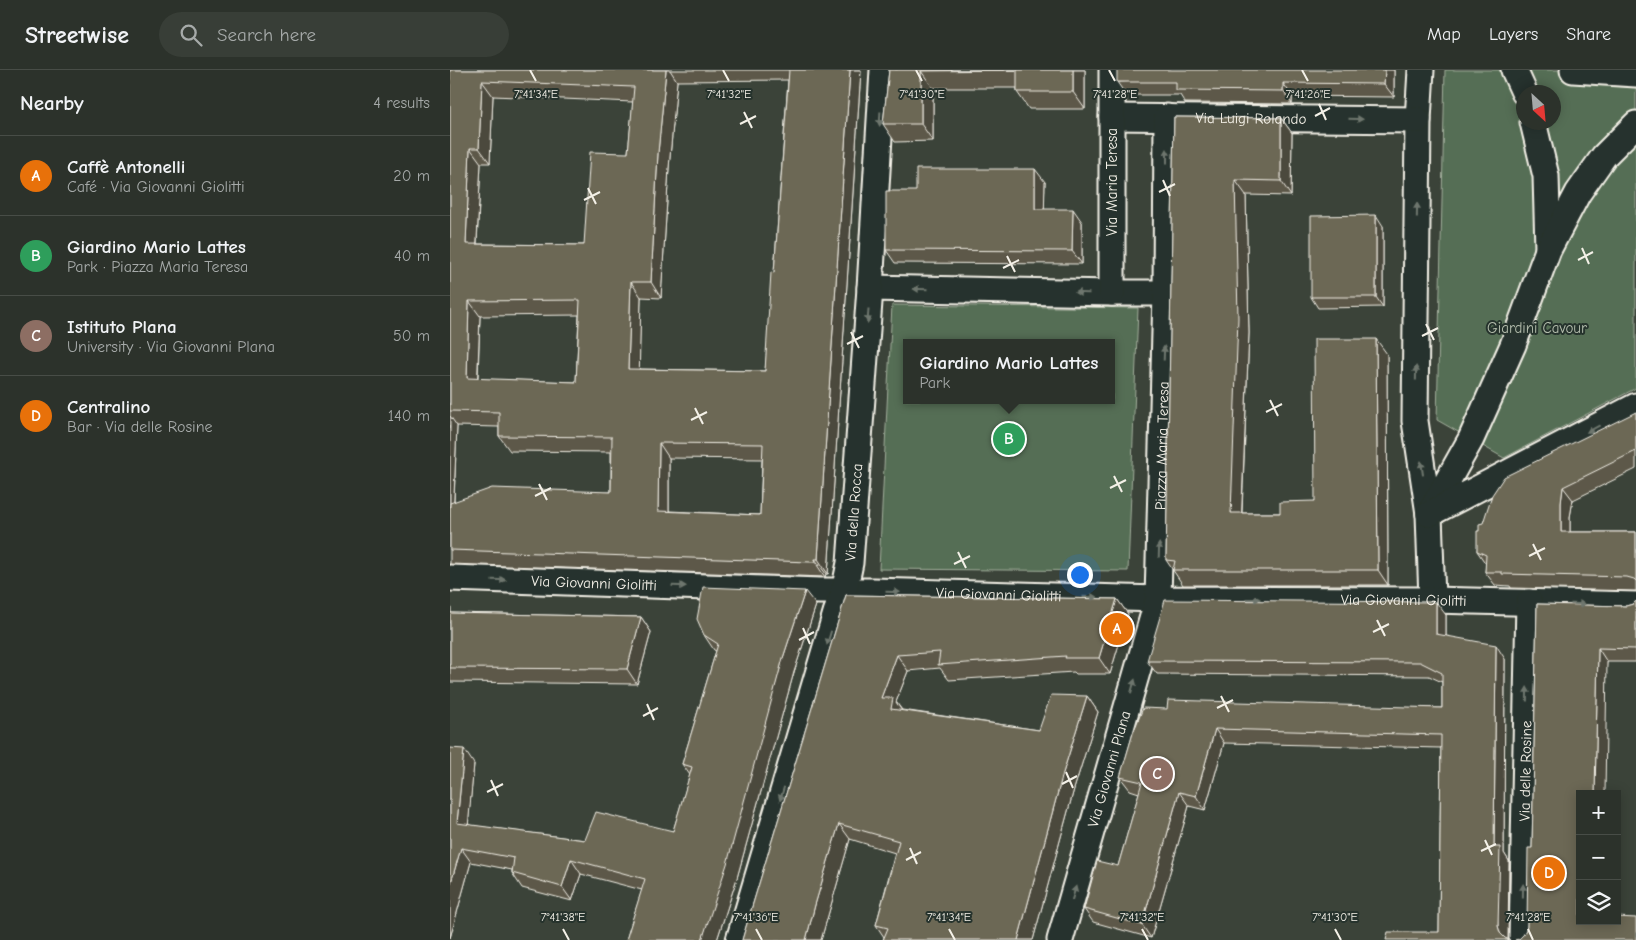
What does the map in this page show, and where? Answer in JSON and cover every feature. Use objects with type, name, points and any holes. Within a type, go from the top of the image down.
[{"type":"street","name":"Via della Rocca","points":[[738,940],[836,613],[844,592],[850,563],[870,288],[883,70]]},
{"type":"street","name":"Via Maria Teresa","points":[[1112,70],[1112,293]]},
{"type":"street","points":[[1420,70],[1415,422],[1428,514],[1432,600]]},
{"type":"street","points":[[1514,70],[1521,85]]},
{"type":"street","points":[[1573,70],[1636,74]]},
{"type":"street","name":"Via Luigi Rolando","points":[[1112,117],[1418,120]]},
{"type":"street","name":"Piazza Maria Teresa","points":[[1158,599],[1166,293],[1167,117]]},
{"type":"street","points":[[1428,514],[1471,439],[1513,345],[1548,250],[1578,193],[1604,156],[1636,124]]},
{"type":"street","points":[[1535,130],[1546,176],[1548,250]]},
{"type":"street","points":[[870,288],[1166,293]]},
{"type":"street","points":[[1428,514],[1636,406]]},
{"type":"street","name":"Via Giovanni Giolitti","points":[[450,578],[844,592],[1158,599],[1432,600],[1636,605]]},
{"type":"street","name":"Via Giovanni Plana","points":[[1060,940],[1158,599]]},
{"type":"street","name":"Via delle Rosine","points":[[1522,940],[1529,602]]},
{"type":"green space","name":"Giardini Cavour","points":[[1445,70],[1636,70],[1636,388],[1504,458],[1437,420]]},
{"type":"green space","points":[[892,305],[1138,308],[1128,571],[879,569]]},
{"type":"building","points":[[450,70],[666,70],[658,153],[651,282],[631,282],[628,369],[765,371],[771,272],[774,273],[789,70],[850,70],[818,559],[815,559],[815,562],[450,550],[450,503],[492,488],[611,492],[612,437],[499,436],[499,412],[450,411]],"holes":[[[482,81],[634,87],[628,153],[590,152],[584,245],[466,244],[470,148],[479,148]],[[580,300],[576,382],[467,378],[469,301]],[[659,443],[763,444],[760,515],[658,511]]]},
{"type":"building","points":[[889,70],[1017,70],[921,71],[921,124],[883,124]]},
{"type":"building","points":[[1017,70],[1073,70],[1073,92],[1017,92]]},
{"type":"building","points":[[1117,70],[1385,70],[1384,84],[1283,83],[1283,91],[1176,90],[1176,82],[1117,82]]},
{"type":"building","points":[[1174,117],[1281,118],[1281,181],[1235,180],[1238,318],[1231,513],[1280,513],[1280,502],[1315,501],[1314,339],[1376,339],[1378,570],[1173,570],[1175,561],[1166,560]]},
{"type":"building","points":[[916,169],[1035,169],[1035,209],[1073,209],[1072,251],[886,250],[886,191],[916,191]]},
{"type":"building","points":[[1376,215],[1376,297],[1311,297],[1311,216]]},
{"type":"building","points":[[1636,412],[1636,451],[1563,487],[1561,532],[1636,532],[1636,581],[1627,577],[1485,572],[1486,555],[1477,551],[1477,531],[1479,531],[1479,524],[1483,523],[1492,495],[1504,477]]},
{"type":"building","points":[[703,587],[805,591],[783,658],[727,864],[702,940],[626,940],[645,879],[571,859],[562,887],[512,873],[514,858],[461,848],[450,886],[450,748],[464,749],[457,823],[585,840],[596,812],[673,831],[692,767],[682,764],[718,644],[704,635],[697,619]]},
{"type":"building","points":[[846,595],[1117,599],[1099,658],[1065,658],[1066,656],[938,665],[940,652],[897,655],[881,698],[893,698],[891,709],[1039,730],[1051,695],[1087,696],[1063,773],[1018,940],[883,940],[888,928],[876,925],[899,841],[839,824],[806,940],[742,940]]},
{"type":"building","points":[[1165,600],[1436,602],[1436,634],[1496,645],[1494,847],[1500,847],[1498,926],[1500,933],[1510,940],[1386,940],[1388,932],[1439,932],[1441,735],[1215,729],[1196,796],[1179,792],[1142,925],[1084,909],[1097,861],[1118,866],[1142,782],[1120,777],[1133,733],[1143,708],[1167,709],[1168,700],[1442,708],[1442,673],[1420,662],[1147,661]]},
{"type":"building","points":[[1636,601],[1636,649],[1598,648],[1595,790],[1576,790],[1576,925],[1621,925],[1621,917],[1636,918],[1636,940],[1515,940],[1524,934],[1527,927],[1528,848],[1532,848],[1537,604],[1626,606]]},
{"type":"building","points":[[450,613],[641,617],[627,669],[450,668]]},
{"type":"place","name":"Giardino Mario Lattes","points":[[1009,439]]},
{"type":"place","name":"Caffè Antonelli","points":[[1117,629]]},
{"type":"place","name":"Istituto Plana","points":[[1157,774]]},
{"type":"place","name":"Centralino","points":[[1549,873]]}]
